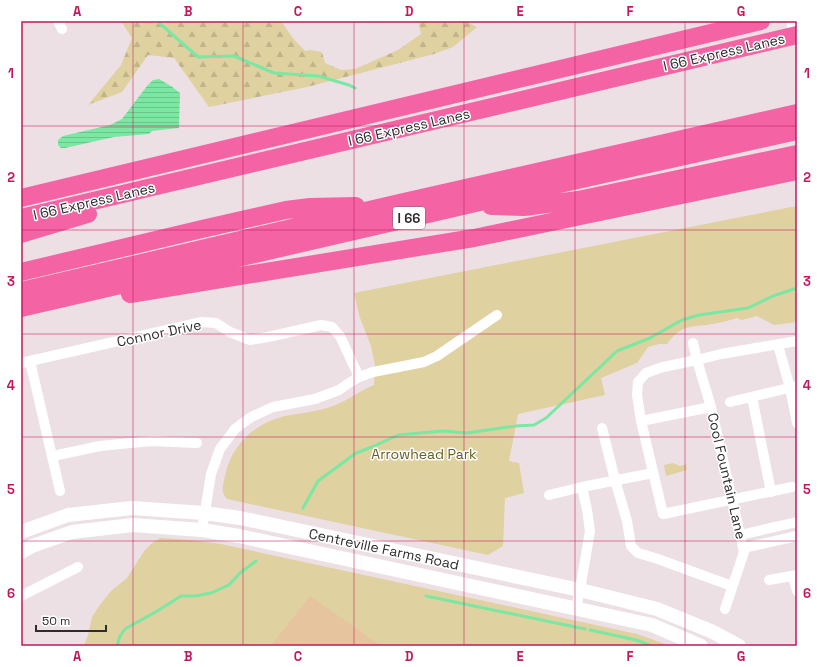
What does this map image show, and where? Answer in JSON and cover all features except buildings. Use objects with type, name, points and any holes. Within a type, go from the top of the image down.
[{"type":"highway","points":[[21,198],[761,21]]},
{"type":"highway","name":"I 66 Express Lanes","points":[[21,218],[791,37]]},
{"type":"highway","points":[[21,291],[416,199],[797,113]]},
{"type":"highway","name":"I 66","points":[[21,308],[797,130]]},
{"type":"highway","points":[[21,272],[286,210],[337,206],[524,207],[578,200],[797,154]]},
{"type":"highway","points":[[21,234],[269,160]]},
{"type":"highway","points":[[21,312],[474,238],[797,171]]},
{"type":"street","points":[[791,37],[793,21]]},
{"type":"street","points":[[202,530],[211,474],[220,449],[235,429],[251,417],[273,407],[315,399],[339,390],[359,377],[373,372],[424,362],[437,356],[497,315]]},
{"type":"street","name":"Connor Drive","points":[[25,362],[202,322],[216,323],[230,332],[250,340],[322,325],[332,328],[340,336],[359,377]]},
{"type":"street","points":[[792,488],[663,514],[641,421],[637,395],[638,382],[646,373],[664,367],[721,354],[797,341]]},
{"type":"street","name":"Cool Fountain Lane","points":[[693,343],[711,407],[744,552],[725,609]]},
{"type":"street","points":[[778,345],[794,387],[797,423]]},
{"type":"street","points":[[25,362],[53,456],[60,491]]},
{"type":"street","points":[[730,402],[794,387]]},
{"type":"street","points":[[752,397],[771,492]]},
{"type":"street","points":[[641,421],[711,407]]},
{"type":"street","points":[[602,428],[627,521],[631,546],[638,553],[732,586]]},
{"type":"street","points":[[53,456],[100,446],[151,441],[197,443]]},
{"type":"street","points":[[549,495],[653,473]]},
{"type":"street","points":[[576,608],[590,531],[582,487]]},
{"type":"street","name":"Centreville Farms Road","points":[[21,532],[68,515],[132,508],[204,513],[240,518],[580,590],[657,609],[713,632],[740,646]]},
{"type":"street","points":[[740,535],[797,522]]},
{"type":"street","name":"Centreville Farms Road","points":[[21,552],[32,546],[72,532],[132,526],[202,530],[239,536],[652,625],[702,646]]},
{"type":"street","points":[[743,548],[797,536]]},
{"type":"street","points":[[21,596],[78,567]]},
{"type":"street","points":[[769,580],[795,576],[797,591]]},
{"type":"green space","points":[[121,21],[282,21],[292,37],[305,51],[311,50],[322,52],[325,63],[341,70],[355,69],[398,50],[421,34],[418,21],[465,21],[477,27],[453,47],[434,54],[307,87],[209,107],[174,58],[148,55],[122,92],[88,105],[121,65],[132,38]]},
{"type":"green space","name":"Arrowhead Park","points":[[797,206],[797,322],[774,325],[757,316],[742,320],[737,318],[719,323],[682,329],[667,344],[659,344],[648,347],[637,363],[601,378],[605,395],[518,414],[509,461],[519,463],[524,493],[505,498],[503,546],[488,555],[227,499],[223,493],[223,485],[228,465],[239,445],[254,430],[274,419],[325,409],[336,405],[374,385],[375,366],[371,346],[360,318],[354,293]]},
{"type":"green space","points":[[673,463],[680,466],[686,464],[687,470],[666,476],[664,465]]},
{"type":"green space","points":[[160,538],[221,544],[637,634],[671,646],[84,646],[92,617],[99,606],[111,591],[127,578],[145,550]]},
{"type":"shaded area","points":[[159,79],[180,93],[179,128],[152,131],[149,134],[114,137],[65,148],[61,148],[58,145],[58,140],[63,136],[110,125],[122,119],[147,86],[153,80]]},
{"type":"shaded area","points":[[310,596],[381,646],[271,646]]},
{"type":"waterway","points":[[157,21],[198,57],[234,56],[274,73],[318,76],[355,88]]},
{"type":"waterway","points":[[303,508],[318,481],[356,453],[398,435],[443,431],[467,433],[534,425],[546,418],[617,351],[650,338],[682,320],[699,315],[748,308],[773,296],[797,288]]},
{"type":"waterway","points":[[117,646],[120,636],[125,629],[181,596],[195,596],[211,593],[229,585],[240,573],[256,561]]},
{"type":"waterway","points":[[426,596],[585,629]]},
{"type":"waterway","points":[[590,630],[636,640],[652,646]]}]
